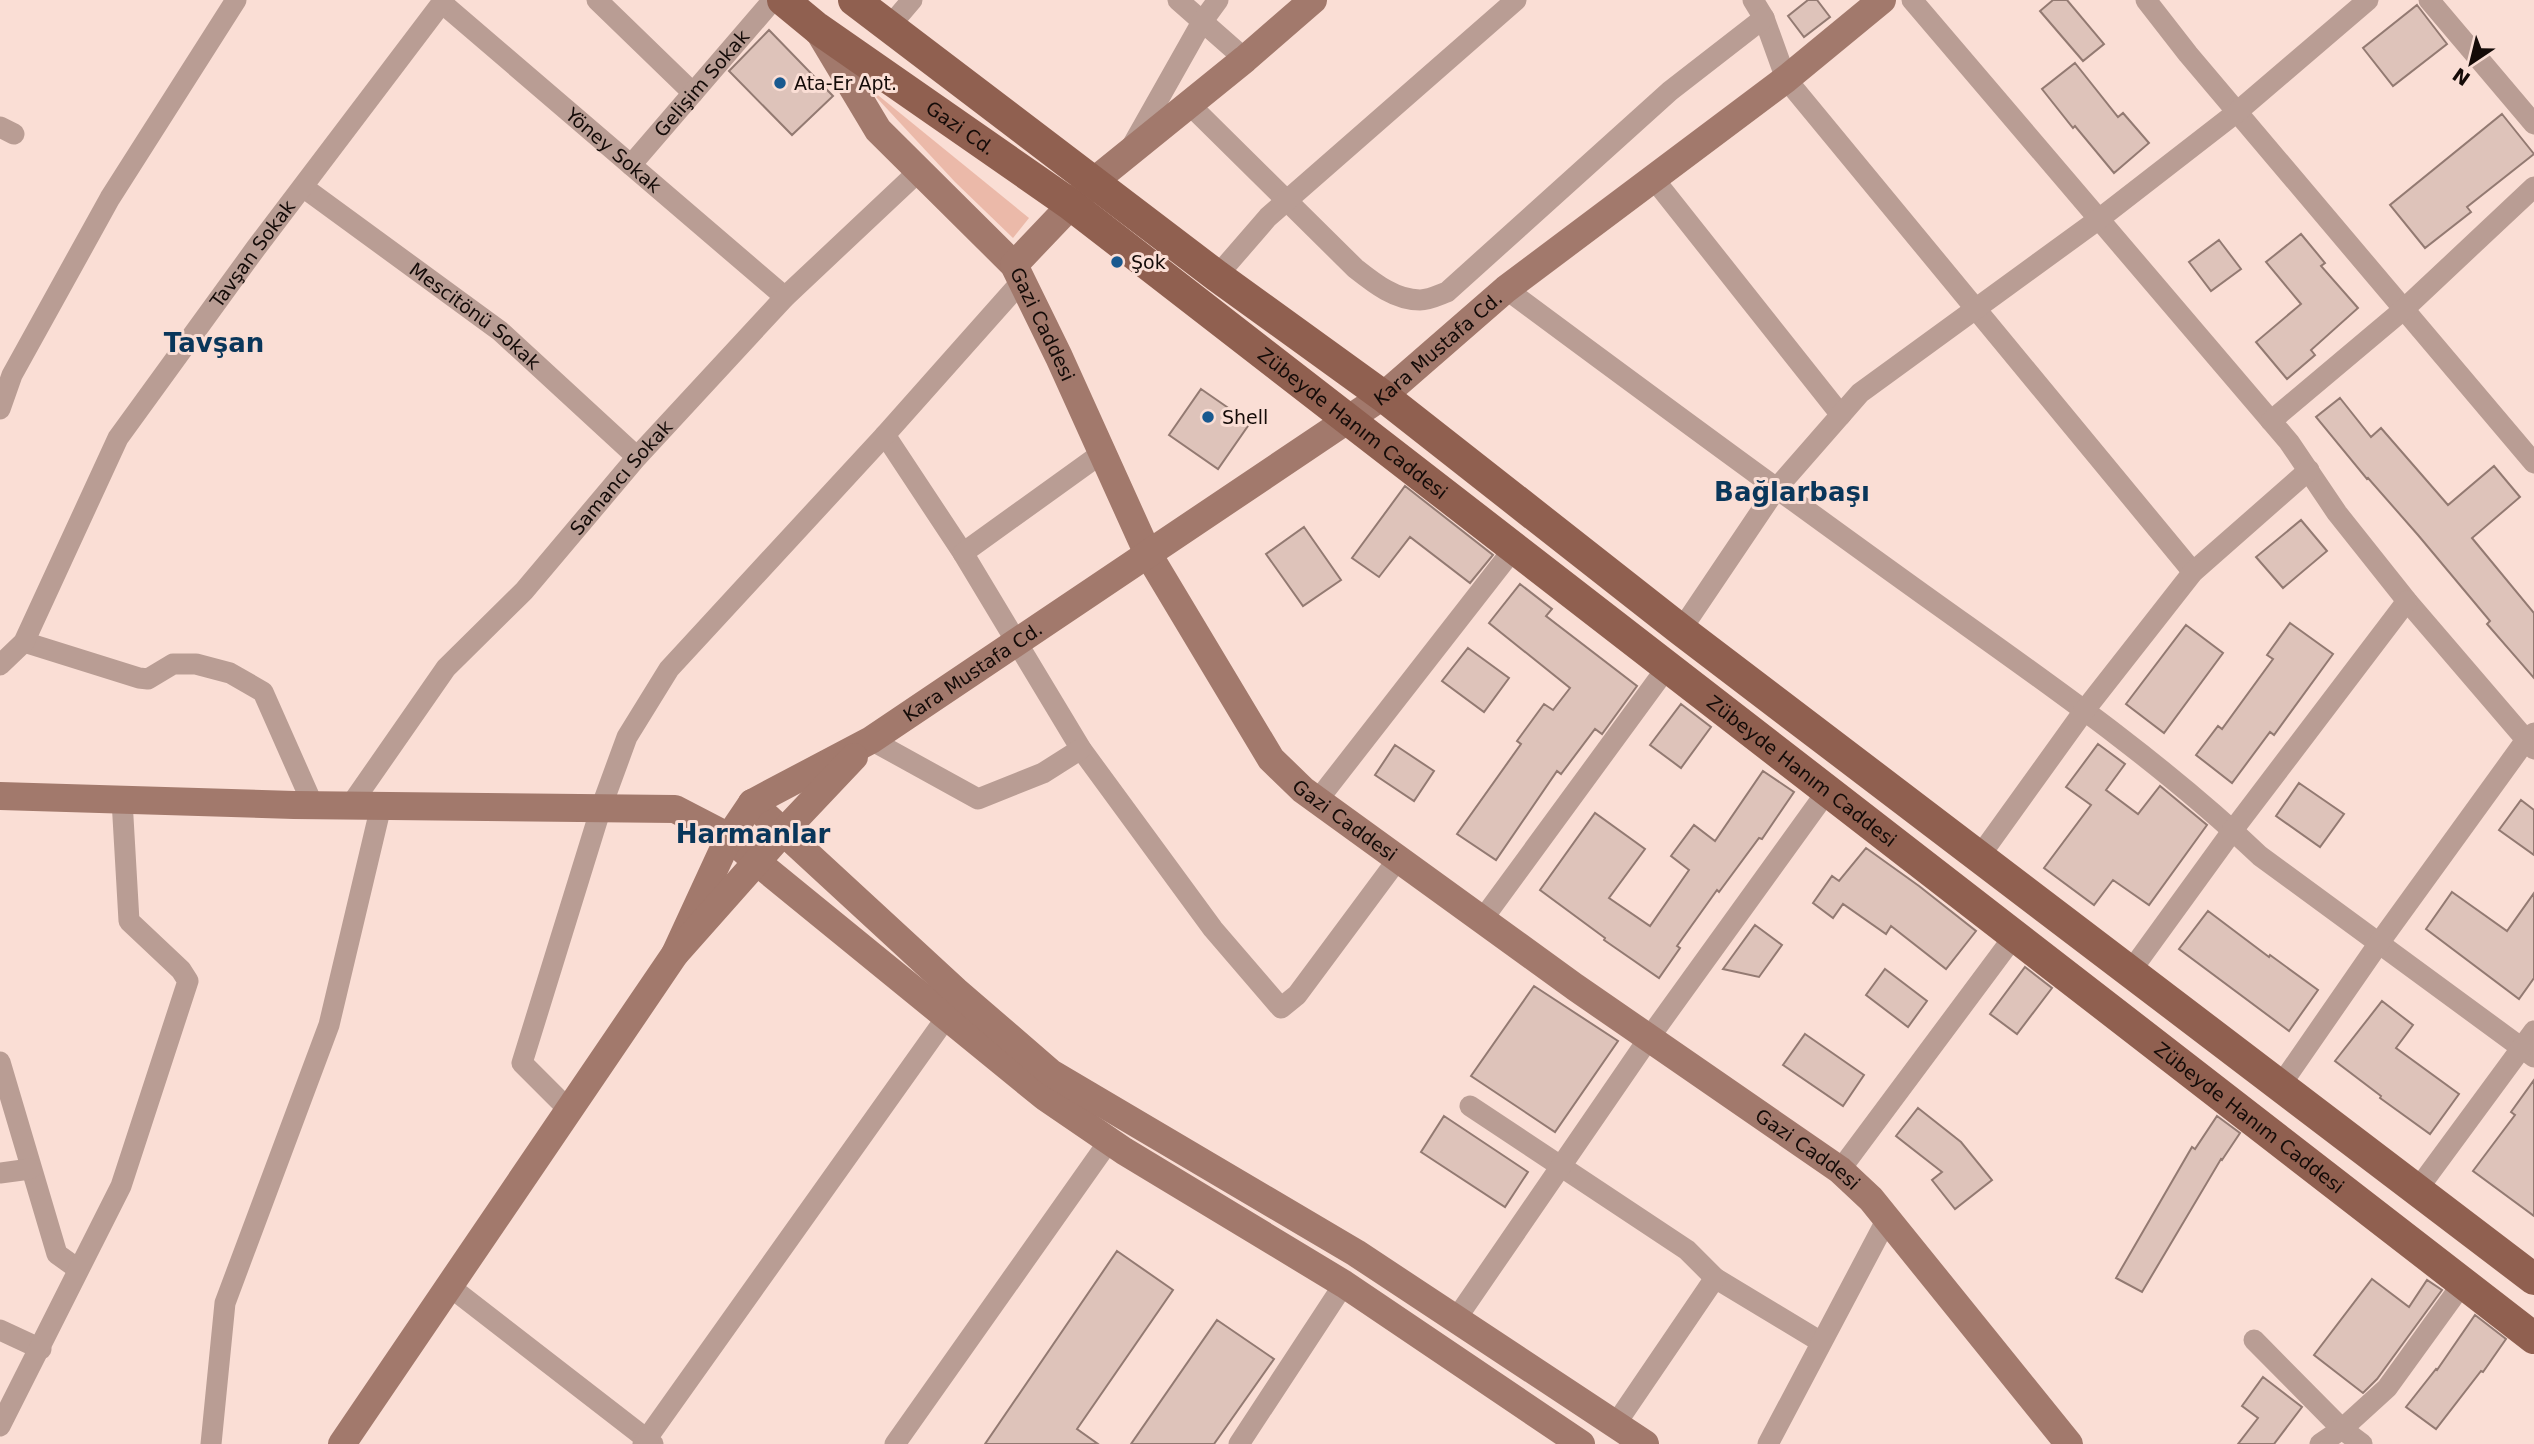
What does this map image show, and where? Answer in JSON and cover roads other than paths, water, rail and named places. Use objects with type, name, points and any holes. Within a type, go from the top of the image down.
[{"type":"main road","name":"Gazi Cd.","points":[[783,0],[817,28],[1070,204]]},
{"type":"main road","name":"Gazi Cd.","points":[[854,0],[1217,276],[1383,396],[1681,630],[2534,1279]]},
{"type":"main road","name":"Zübeyde Hanım Caddesi","points":[[1070,204],[2534,1338]]},
{"type":"street","points":[[0,409],[6,373],[110,198],[232,6],[210,0]]},
{"type":"street","points":[[597,0],[693,93]]},
{"type":"street","name":"Gelişim Sokak","points":[[631,165],[773,0]]},
{"type":"street","points":[[889,27],[912,0]]},
{"type":"street","points":[[1178,0],[1245,60]]},
{"type":"street","points":[[1127,154],[1202,22],[1218,0]]},
{"type":"street","points":[[569,1110],[522,1063],[601,808],[627,737],[669,669],[885,435],[1018,273],[1070,204],[1093,181],[1245,60],[1313,0]]},
{"type":"street","points":[[1217,276],[1268,217],[1516,0]]},
{"type":"street","points":[[1753,0],[1765,18],[1786,79],[2193,572]]},
{"type":"street","name":"Kara Mustafa Cd.","points":[[871,740],[1383,396],[1506,289],[1786,79],[1882,0]]},
{"type":"street","points":[[1912,0],[2271,421],[2309,470],[2337,513],[2407,601],[2531,741],[2379,943],[2280,1086]]},
{"type":"street","points":[[2146,0],[2236,112],[2534,463]]},
{"type":"street","points":[[1681,630],[1776,489],[1860,393],[2099,219],[2236,112],[2368,0]]},
{"type":"street","points":[[2429,0],[2534,124]]},
{"type":"street","name":"Yöney Sokak","points":[[443,2],[785,297]]},
{"type":"street","name":"Tavşan Sokak","points":[[0,665],[24,642],[118,438],[443,2]]},
{"type":"street","points":[[1189,104],[1355,268],[1396,295],[1422,300],[1447,292],[1670,91],[1765,18]]},
{"type":"street","name":"Gazi Caddesi","points":[[817,28],[878,130],[1018,273],[1148,554],[1271,759],[1317,801],[1649,1038],[1840,1170],[1871,1199],[2069,1444]]},
{"type":"street","name":"Samancı Sokak","points":[[350,806],[446,668],[524,591],[637,457],[785,297],[919,171]]},
{"type":"street","points":[[1653,178],[1841,415]]},
{"type":"street","name":"Mescitönü Sokak","points":[[303,187],[500,331],[637,457]]},
{"type":"street","points":[[2271,421],[2403,310],[2534,187]]},
{"type":"street","points":[[1506,289],[1776,489],[2084,711],[2232,830],[2260,856],[2379,943],[2530,1045],[2417,1190]]},
{"type":"street","points":[[885,435],[1018,641],[1081,749],[1213,929],[1281,1008],[1297,995],[1398,859]]},
{"type":"street","points":[[963,553],[1102,453]]},
{"type":"street","points":[[1979,857],[2084,711],[2193,572],[2309,470]]},
{"type":"street","points":[[1317,801],[1515,547]]},
{"type":"street","points":[[2130,972],[2232,830],[2407,601]]},
{"type":"street","points":[[24,642],[139,678],[148,679],[173,664],[196,664],[230,673],[264,692],[313,805]]},
{"type":"street","points":[[1482,920],[1668,666]]},
{"type":"street","points":[[871,740],[978,799],[1043,773],[1081,749]]},
{"type":"street","points":[[675,954],[729,837],[752,803],[871,740]]},
{"type":"street","points":[[342,1444],[675,954],[784,831],[871,740]]},
{"type":"street","points":[[1456,1319],[1649,1038],[1828,790]]},
{"type":"street","points":[[0,796],[350,806],[675,809],[729,837],[1045,1097],[1109,1140],[1344,1284],[1581,1444]]},
{"type":"street","points":[[0,1426],[121,1186],[188,981],[181,970],[129,921],[122,800]]},
{"type":"street","points":[[752,803],[1051,1073],[1356,1253],[1645,1444]]},
{"type":"street","points":[[212,1444],[225,1303],[329,1025],[382,806]]},
{"type":"street","points":[[1840,1170],[2015,935]]},
{"type":"street","points":[[449,1286],[648,1442],[946,1018]]},
{"type":"street","points":[[0,1062],[57,1254],[78,1269]]},
{"type":"street","points":[[1470,1107],[1687,1250],[1715,1278],[1821,1342]]},
{"type":"street","points":[[895,1444],[1109,1140]]},
{"type":"street","points":[[0,1173],[30,1168]]},
{"type":"street","points":[[1768,1444],[1887,1219]]},
{"type":"street","points":[[1615,1424],[1715,1278]]},
{"type":"street","points":[[2320,1444],[2342,1429],[2386,1388],[2463,1283]]},
{"type":"street","points":[[1239,1444],[1344,1284]]},
{"type":"street","points":[[0,1330],[41,1349]]},
{"type":"street","points":[[2254,1340],[2342,1429],[2362,1444]]},
{"type":"place","name":"Ata-Er Apt.","points":[[780,83]]},
{"type":"place","name":"Şok","points":[[1117,262]]},
{"type":"place","name":"Shell","points":[[1208,417]]},
{"type":"district","name":"Tavşan","points":[[214,343]]},
{"type":"district","name":"Bağlarbaşı","points":[[1792,492]]},
{"type":"district","name":"Harmanlar","points":[[753,834]]}]
